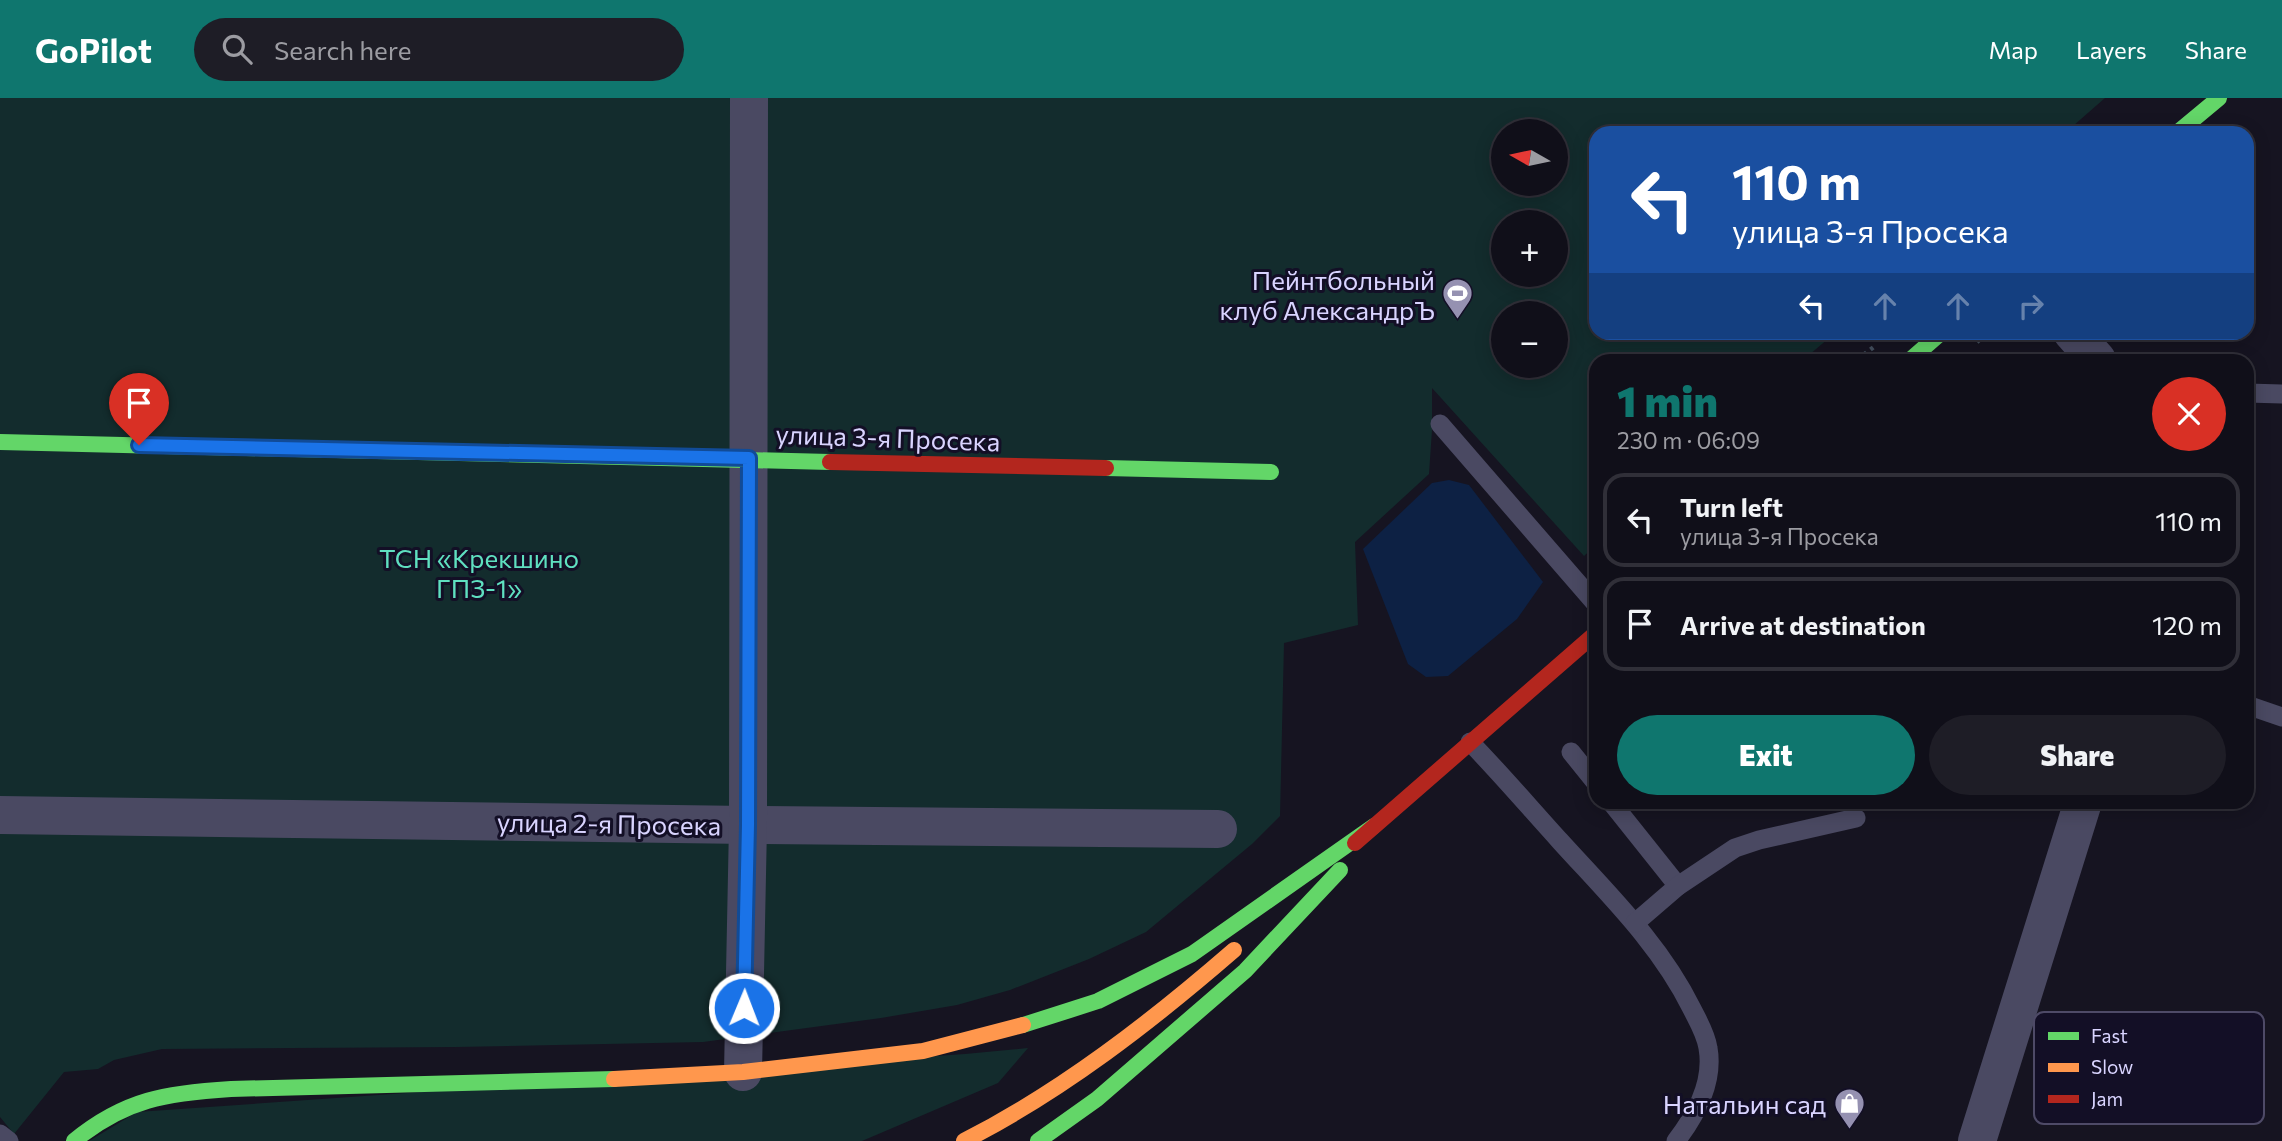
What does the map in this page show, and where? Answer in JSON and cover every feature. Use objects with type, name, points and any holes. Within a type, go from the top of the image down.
[{"type":"street","points":[[743,1072],[748,825],[749,98]]},
{"type":"street","points":[[2185,126],[2219,98]]},
{"type":"street","points":[[1917,354],[1933,340]]},
{"type":"street","points":[[2079,340],[2092,354]]},
{"type":"street","name":"улица 3-я Просека","points":[[0,442],[1270,472]]},
{"type":"street","points":[[1272,916],[1589,639]]},
{"type":"street","points":[[1038,1141],[1097,1099],[1245,971],[1408,797]]},
{"type":"street","points":[[1977,1141],[2081,809]]},
{"type":"street","name":"улица 2-я Просека","points":[[0,815],[1217,829]]},
{"type":"street","points":[[74,1141],[89,1128],[126,1105],[179,1092],[231,1088],[645,1078],[743,1072],[923,1051],[1039,1021],[1098,1001],[1160,972],[1192,954],[1374,826]]},
{"type":"street","points":[[964,1141],[1003,1122],[1100,1058],[1242,944]]},
{"type":"lane","points":[[2254,393],[2282,394]]},
{"type":"lane","points":[[1440,424],[1589,596]]},
{"type":"lane","points":[[2254,707],[2282,717]]},
{"type":"lane","points":[[1470,742],[1634,923],[1668,966],[1705,1034],[1709,1049],[1707,1085],[1689,1124],[1676,1141]]},
{"type":"lane","points":[[1571,752],[1589,774]]},
{"type":"lane","points":[[1617,809],[1678,886]]},
{"type":"lane","points":[[1634,923],[1678,886],[1735,848],[1856,818]]},
{"type":"lane","points":[[0,1133],[9,1141]]},
{"type":"green space","name":"ТСН «Крекшино ГПЗ-1»","points":[[0,98],[2105,98],[2073,126],[1589,126],[1589,340],[1827,340],[1810,354],[1589,354],[1589,551],[1584,556],[1432,388],[1429,474],[1355,542],[1358,625],[1284,643],[1280,816],[1252,844],[1146,932],[1089,959],[1010,990],[957,1005],[703,1042],[162,1049],[114,1060],[98,1069],[64,1072],[14,1134],[0,1117]]},
{"type":"green space","points":[[1028,1048],[998,1083],[862,1141],[89,1141],[137,1112]]},
{"type":"water","points":[[1449,480],[1469,485],[1543,582],[1517,619],[1448,676],[1426,677],[1408,664],[1363,549],[1432,483]]},
{"type":"traffic: fast","points":[[2185,126],[2219,98]]},
{"type":"traffic: fast","points":[[1917,354],[1933,340]]},
{"type":"traffic: fast","points":[[0,442],[830,462]]},
{"type":"traffic: fast","points":[[1106,468],[1271,472]]},
{"type":"traffic: fast","points":[[1023,1025],[1098,1001],[1192,954],[1374,826]]},
{"type":"traffic: fast","points":[[1038,1141],[1097,1099],[1245,971],[1340,870]]},
{"type":"traffic: fast","points":[[74,1141],[129,1107],[187,1093],[231,1089],[614,1079]]},
{"type":"traffic: slow","points":[[964,1141],[1036,1100],[1105,1054],[1234,950]]},
{"type":"traffic: slow","points":[[614,1079],[743,1072],[923,1051],[1023,1025]]},
{"type":"traffic: jam","points":[[830,462],[1106,468]]},
{"type":"traffic: jam","points":[[1355,843],[1589,639]]},
{"type":"place","name":"Пейнтбольный клуб АлександрЪ","points":[[1458,321]]},
{"type":"place","name":"Натальин сад","points":[[1849,1130]]},
{"type":"route","points":[[139,445],[749,458],[748,825],[744,1008]]}]
